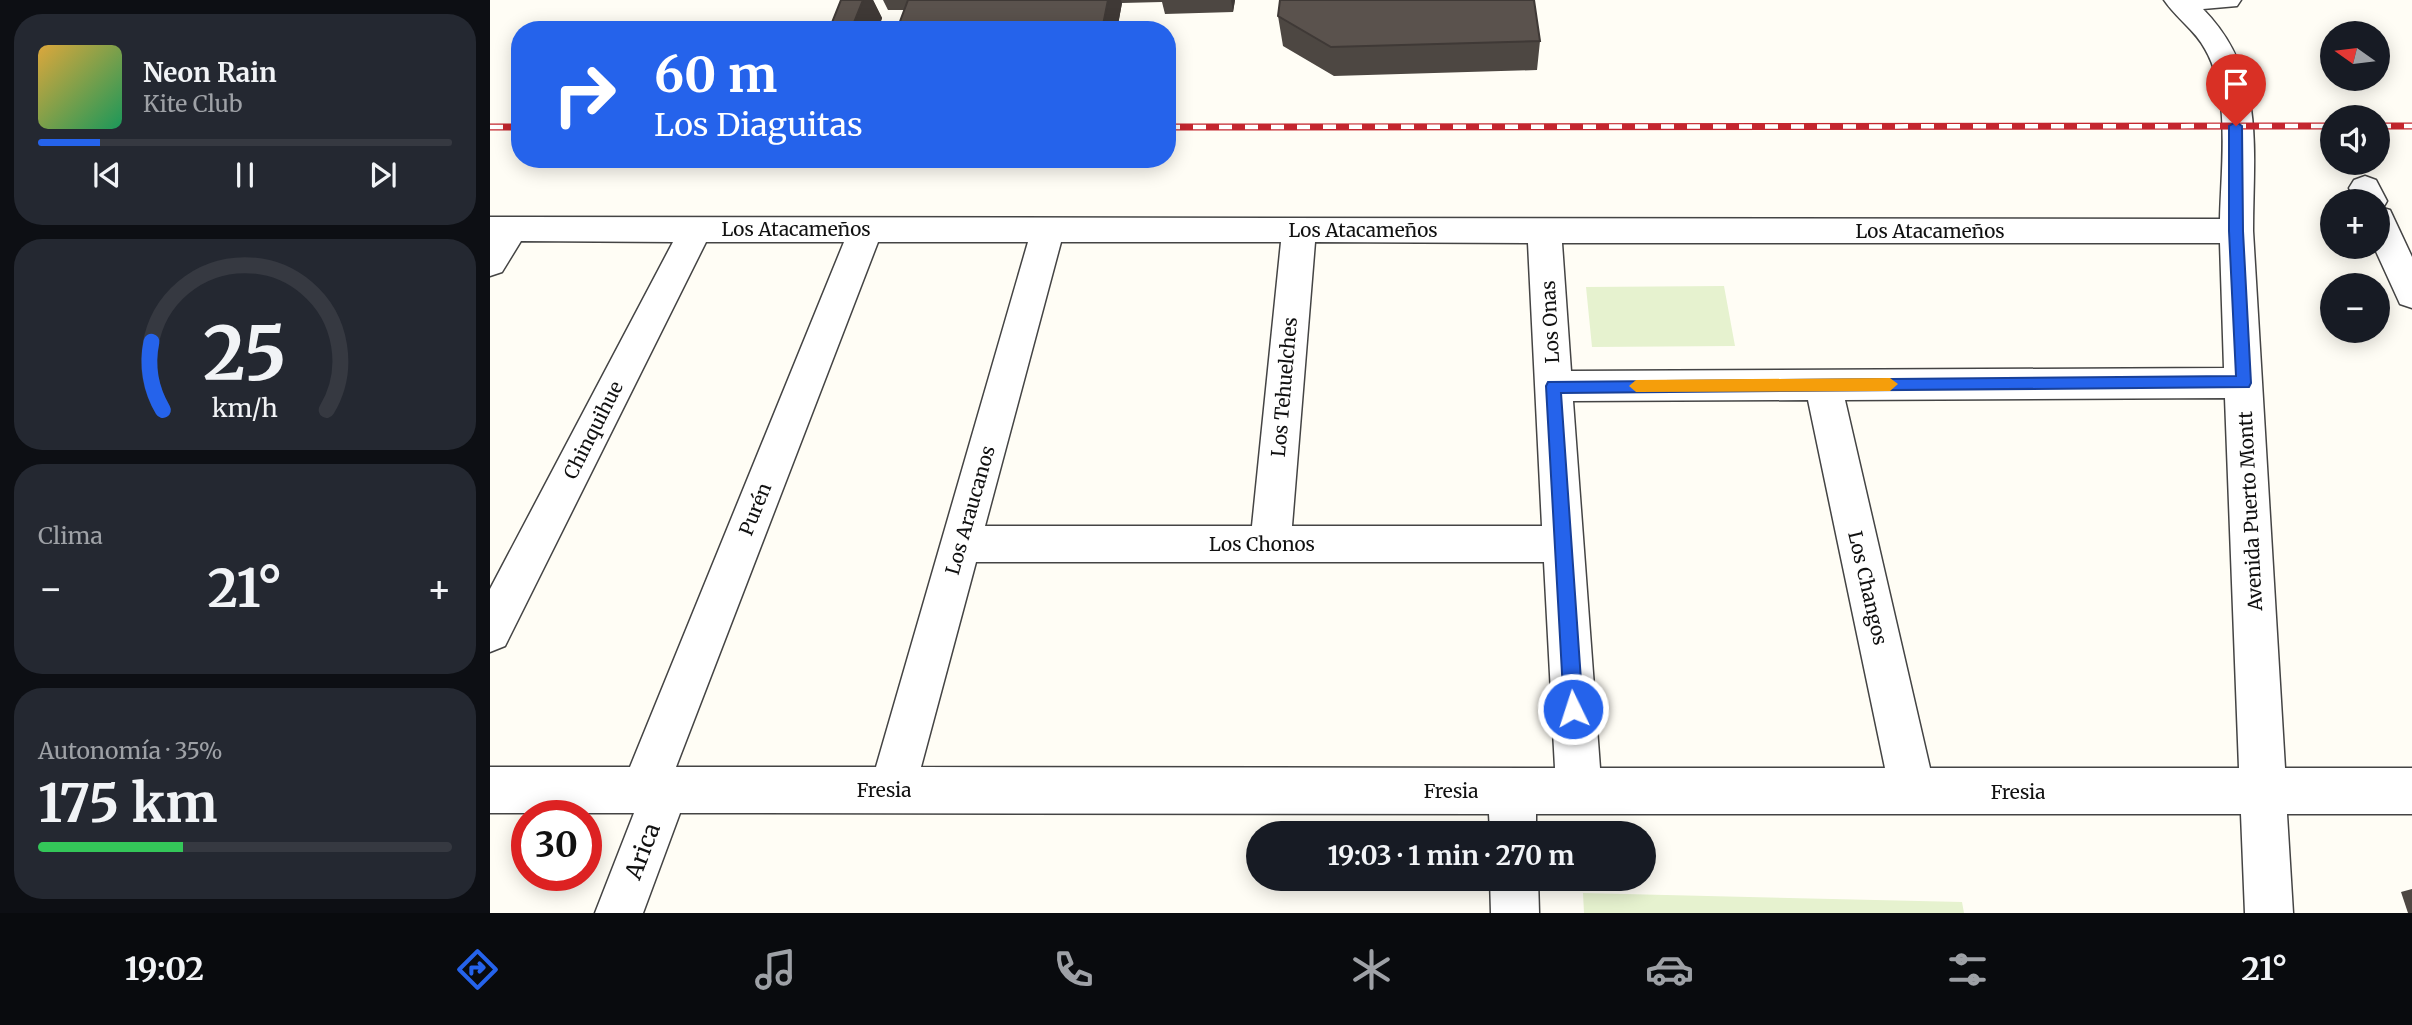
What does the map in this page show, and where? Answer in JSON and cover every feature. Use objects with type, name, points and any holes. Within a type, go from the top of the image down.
[{"type":"street","name":"Avenida Puerto Montt","points":[[2178,0],[2217,44],[2231,76],[2236,126],[2236,231],[2270,913]]},
{"type":"street","points":[[2192,0],[2227,0]]},
{"type":"street","name":"Los Atacameños","points":[[501,229],[2236,231]]},
{"type":"street","points":[[490,262],[501,229]]},
{"type":"street","name":"Chinquihue","points":[[490,632],[696,229]]},
{"type":"street","name":"Purén","points":[[655,790],[866,229]]},
{"type":"street","name":"Los Araucanos","points":[[892,790],[1048,229]]},
{"type":"street","name":"Los Tehuelches","points":[[1270,544],[1299,230]]},
{"type":"street","name":"Los Onas","points":[[1544,230],[1579,791]]},
{"type":"street","points":[[2390,246],[2412,295]]},
{"type":"street","points":[[1553,386],[2244,383]]},
{"type":"street","name":"Los Changos","points":[[1823,385],[1913,792]]},
{"type":"street","name":"Los Chonos","points":[[960,544],[1563,544]]},
{"type":"street","name":"Fresia","points":[[490,790],[892,790],[1513,812],[1579,791],[2412,792]]},
{"type":"street","name":"Arica","points":[[618,913],[655,790]]},
{"type":"street","points":[[1514,891],[1515,913]]},
{"type":"green space","points":[[1724,286],[1735,346],[1592,347],[1586,287]]},
{"type":"green space","points":[[1583,893],[1962,902],[1964,913],[1584,913]]},
{"type":"building","points":[[841,0],[863,0],[855,21],[833,21]]},
{"type":"building","points":[[908,0],[1108,0],[1104,21],[900,21]]},
{"type":"building","points":[[1280,0],[1534,0],[1540,41],[1331,47],[1278,16]]},
{"type":"railway","points":[[1176,127],[2320,126]]},
{"type":"railway","points":[[2390,126],[2412,126]]},
{"type":"railway","points":[[490,127],[511,127]]},
{"type":"slow traffic","points":[[1636,386],[1890,384]]},
{"type":"route","points":[[1573,709],[1553,386],[2244,383],[2236,231],[2236,126]]}]
